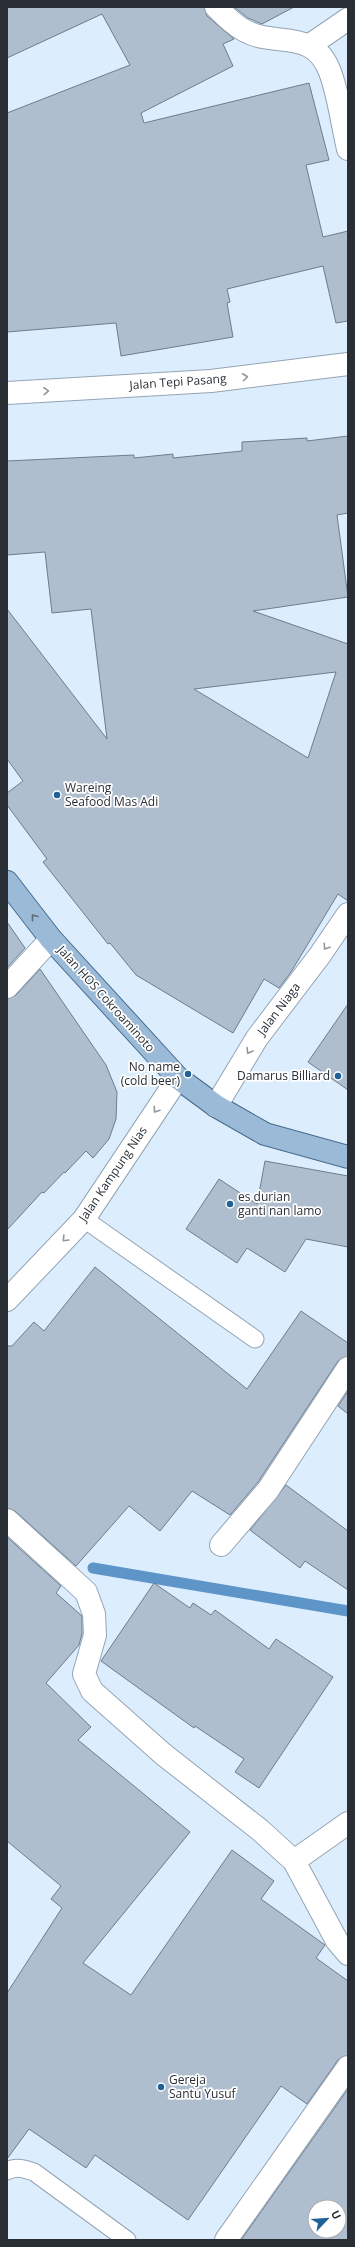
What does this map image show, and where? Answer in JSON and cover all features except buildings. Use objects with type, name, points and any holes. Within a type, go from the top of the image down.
[{"type":"main road","name":"Jalan HOS Cokroaminoto","points":[[7,882],[51,939],[178,1078],[216,1106],[265,1134],[348,1157]]},
{"type":"street","points":[[216,7],[242,30],[266,38],[310,45],[322,57],[330,71],[348,149]]},
{"type":"street","points":[[310,45],[348,19]]},
{"type":"street","name":"Jalan Tepi Pasang","points":[[7,393],[210,381],[348,364]]},
{"type":"street","name":"Jalan Niaga","points":[[216,1106],[257,1038],[320,955],[348,914]]},
{"type":"street","points":[[7,986],[51,939]]},
{"type":"street","name":"Jalan Kampung Nias","points":[[7,1300],[84,1219],[178,1078]]},
{"type":"street","points":[[221,1545],[268,1490],[348,1368]]},
{"type":"street","points":[[7,1520],[86,1592],[94,1614],[95,1635],[84,1674],[92,1691],[163,1754],[260,1830],[294,1861],[336,1941],[348,1954]]},
{"type":"street","points":[[294,1861],[348,1823]]},
{"type":"street","points":[[226,2240],[348,2067]]},
{"type":"lane","points":[[84,1219],[255,1339]]},
{"type":"lane","points":[[7,2171],[11,2169],[24,2168],[34,2172],[127,2240]]},
{"type":"waterway","points":[[93,1568],[348,1611]]},
{"type":"place","name":"Wareing Seafood Mas Adi","points":[[57,795]]},
{"type":"place","name":"No name (cold beer)","points":[[188,1074]]},
{"type":"place","name":"Damarus Billiard","points":[[338,1076]]},
{"type":"place","name":"es durian ganti nan lamo","points":[[230,1204]]},
{"type":"place","name":"Gereja Santu Yusuf","points":[[161,2087]]}]
